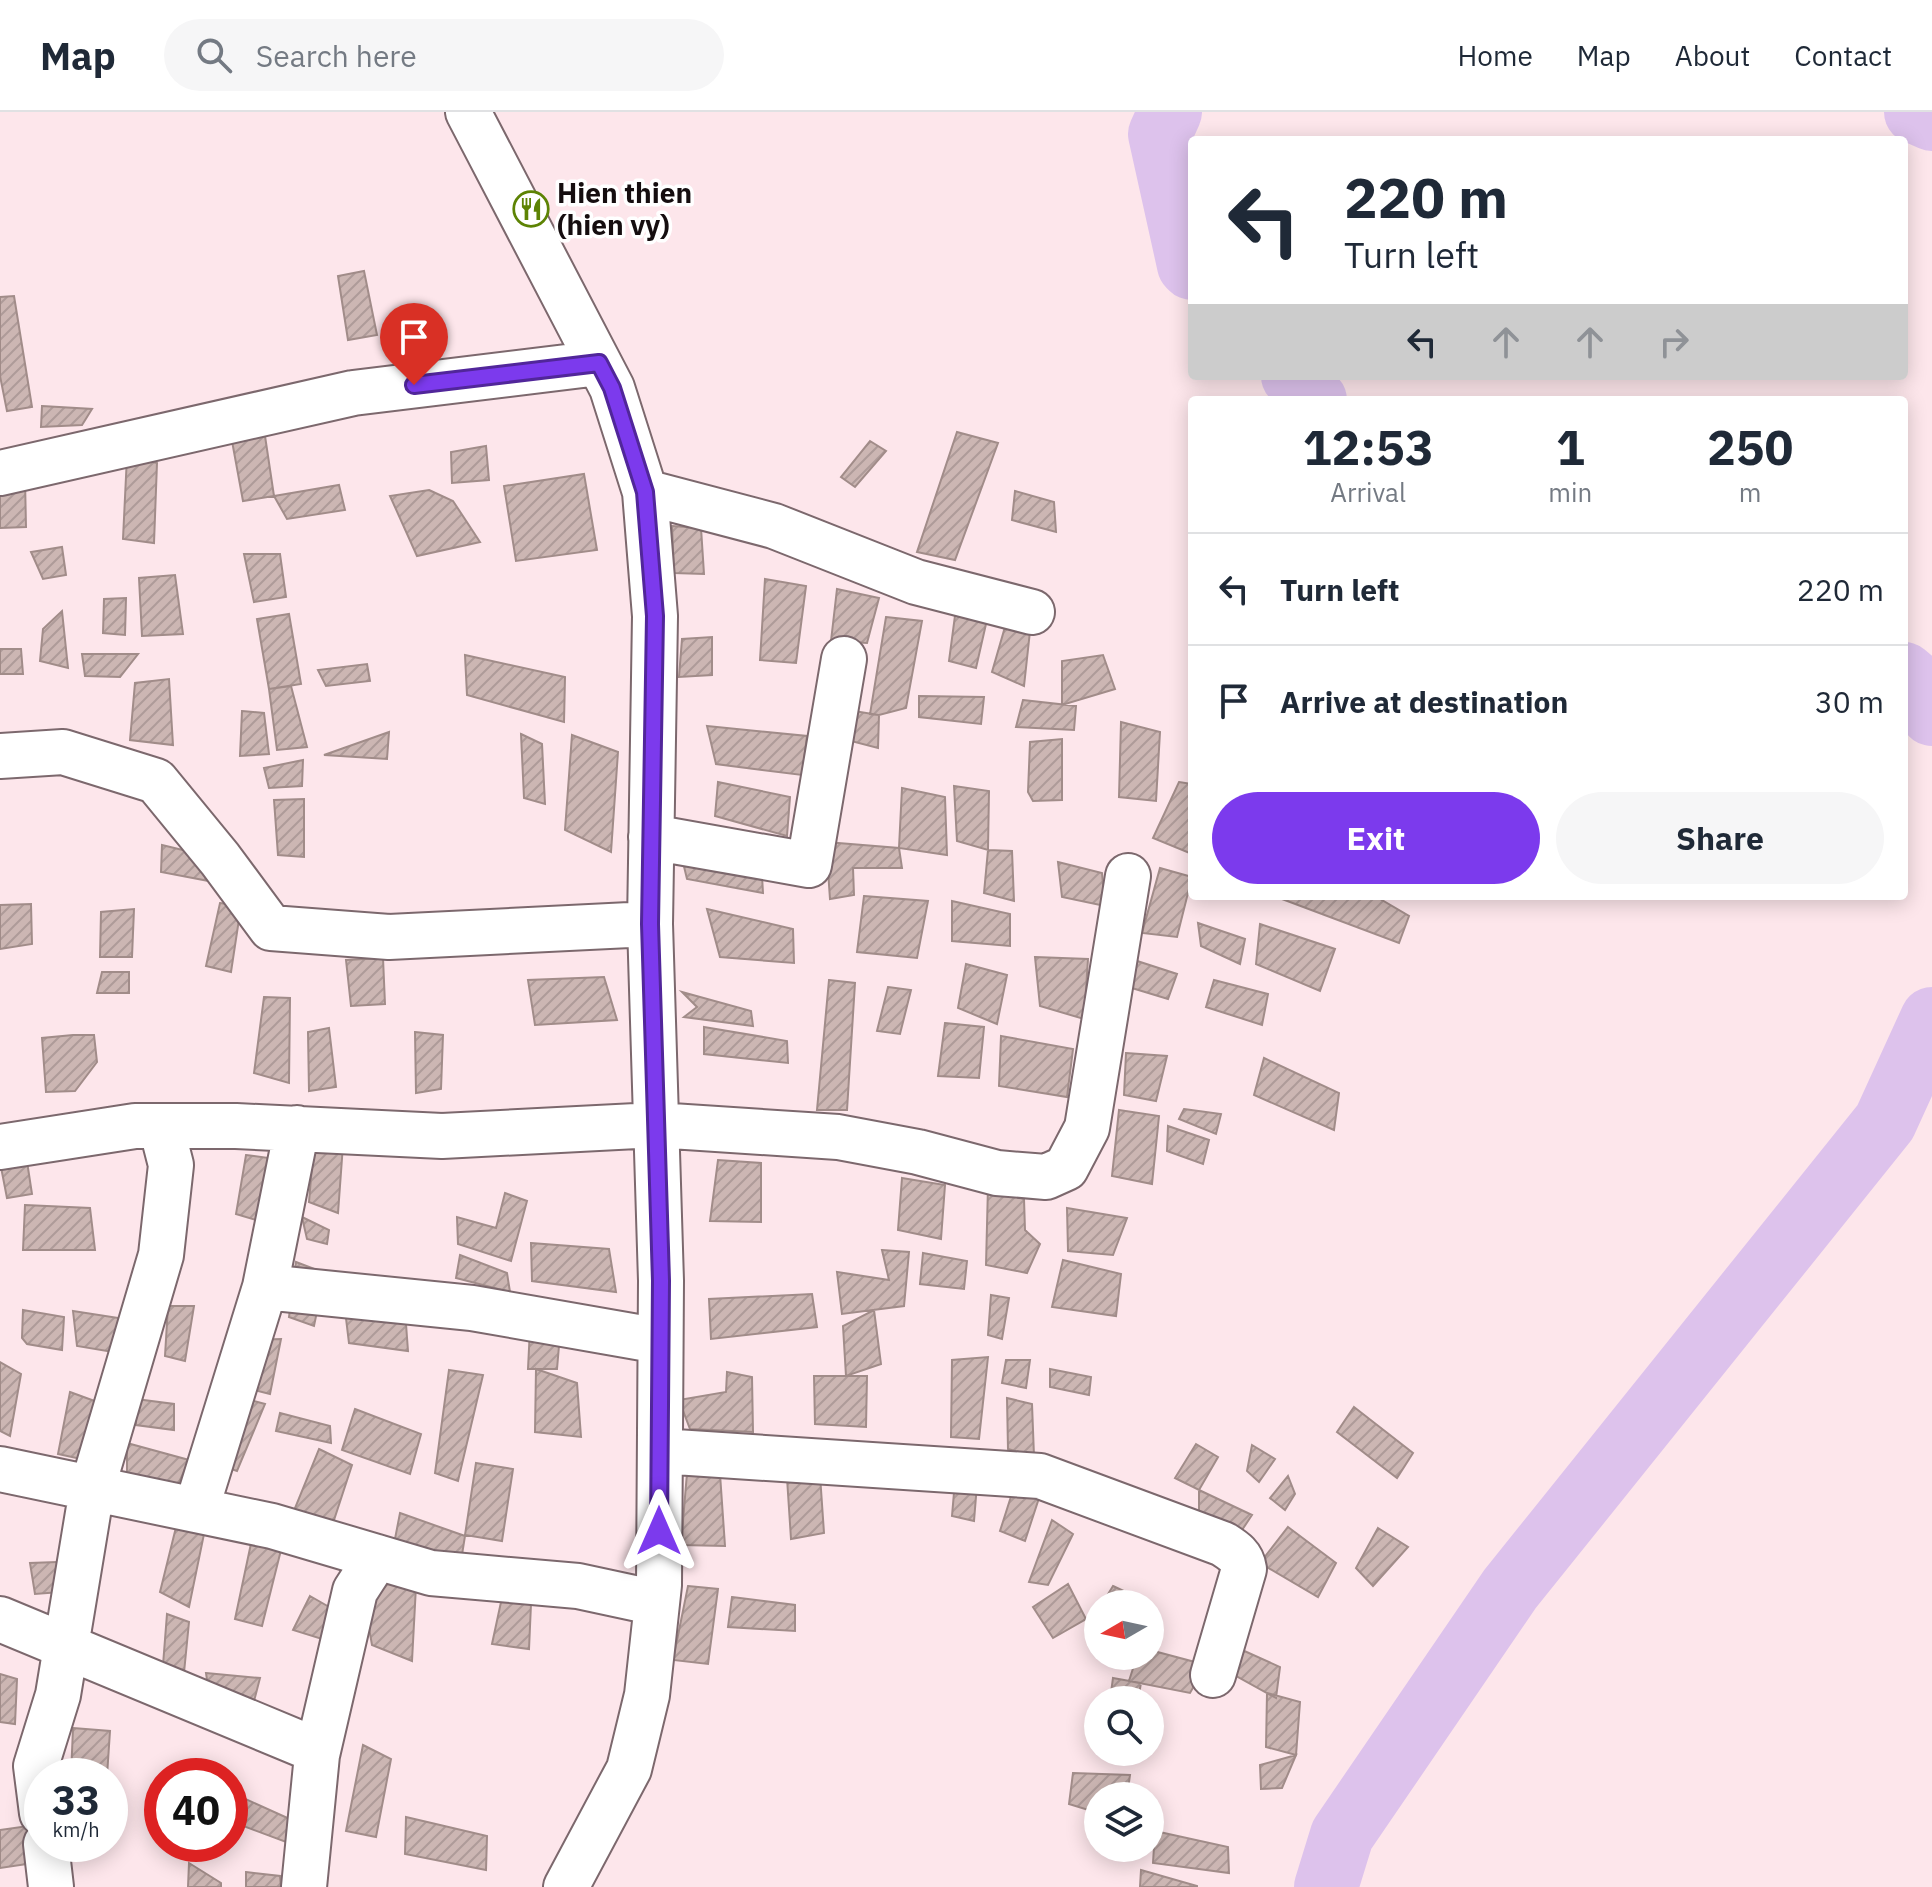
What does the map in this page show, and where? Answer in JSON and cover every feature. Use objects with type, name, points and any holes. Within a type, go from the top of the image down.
[{"type":"street","points":[[468,112],[612,388],[645,492],[655,616],[650,924],[660,1341],[657,1603],[647,1695],[629,1769],[566,1887]]},
{"type":"street","points":[[0,473],[353,393],[599,363]]},
{"type":"street","points":[[645,492],[774,526],[916,582],[1032,612]]},
{"type":"street","points":[[651,837],[809,865],[844,659]]},
{"type":"street","points":[[0,756],[63,752],[156,781],[271,928],[389,937],[650,924]]},
{"type":"street","points":[[0,1147],[135,1126],[297,1128],[442,1136],[656,1125],[838,1137],[918,1152],[997,1173],[1046,1177],[1066,1168],[1087,1128],[1128,876]]},
{"type":"street","points":[[38,1758],[58,1695],[92,1489],[161,1255],[171,1165],[161,1126]]},
{"type":"street","points":[[196,1510],[265,1287],[297,1128]]},
{"type":"street","points":[[265,1287],[472,1308],[660,1341]]},
{"type":"street","points":[[660,1451],[1040,1476],[1223,1544],[1243,1561],[1244,1569],[1213,1675]]},
{"type":"street","points":[[0,1469],[272,1526],[431,1573],[578,1586],[657,1603]]},
{"type":"street","points":[[304,1887],[318,1751],[355,1591],[377,1557]]},
{"type":"street","points":[[0,1619],[318,1751]]},
{"type":"street","points":[[48,1862],[51,1887]]},
{"type":"building","points":[[364,271],[377,335],[348,340],[338,276]]},
{"type":"building","points":[[14,296],[32,407],[7,411],[0,376],[0,297]]},
{"type":"building","points":[[42,406],[92,409],[82,425],[41,427]]},
{"type":"building","points":[[957,432],[998,443],[955,560],[917,552]]},
{"type":"building","points":[[265,436],[274,496],[243,501],[232,441]]},
{"type":"building","points":[[870,441],[886,451],[855,487],[841,477]]},
{"type":"building","points":[[486,446],[489,480],[452,483],[451,452]]},
{"type":"building","points":[[127,456],[157,463],[154,543],[123,539]]},
{"type":"building","points":[[584,474],[597,550],[516,561],[504,486]]},
{"type":"building","points":[[25,479],[26,527],[0,528],[0,483]]},
{"type":"building","points":[[339,485],[345,510],[287,519],[274,496]]},
{"type":"building","points":[[429,490],[453,501],[480,542],[417,556],[390,496]]},
{"type":"building","points":[[1015,491],[1054,502],[1056,532],[1012,520]]},
{"type":"building","points":[[672,526],[701,528],[704,574],[674,573]]},
{"type":"building","points":[[62,547],[66,575],[43,579],[31,552]]},
{"type":"building","points":[[244,554],[280,554],[286,597],[254,602]]},
{"type":"building","points":[[175,575],[183,634],[142,636],[139,578]]},
{"type":"building","points":[[765,579],[806,586],[796,663],[760,660]]},
{"type":"building","points":[[837,589],[879,598],[867,643],[831,641]]},
{"type":"building","points":[[126,598],[125,635],[103,633],[104,599]]},
{"type":"building","points":[[991,602],[976,668],[949,661],[956,608]]},
{"type":"building","points":[[62,611],[68,668],[40,661],[43,629]]},
{"type":"building","points":[[289,614],[301,684],[269,689],[257,619]]},
{"type":"building","points":[[886,617],[922,621],[906,708],[879,715],[870,714]]},
{"type":"building","points":[[1005,627],[1030,631],[1024,686],[992,672]]},
{"type":"building","points":[[712,637],[712,675],[679,677],[682,639]]},
{"type":"building","points":[[0,649],[21,649],[23,674],[0,674]]},
{"type":"building","points":[[82,654],[138,654],[120,677],[85,676]]},
{"type":"building","points":[[465,655],[565,677],[564,722],[467,695]]},
{"type":"building","points":[[1103,655],[1115,689],[1062,705],[1062,661]]},
{"type":"building","points":[[367,664],[370,681],[326,686],[318,670]]},
{"type":"building","points":[[169,679],[173,745],[130,740],[135,683]]},
{"type":"building","points":[[291,686],[307,747],[277,750],[269,689]]},
{"type":"building","points":[[919,696],[984,697],[981,724],[919,717]]},
{"type":"building","points":[[1023,700],[1076,706],[1074,730],[1016,727]]},
{"type":"building","points":[[848,710],[879,715],[878,748],[851,741]]},
{"type":"building","points":[[242,711],[264,713],[269,754],[240,756]]},
{"type":"building","points":[[1121,722],[1160,732],[1156,801],[1119,797]]},
{"type":"building","points":[[707,726],[807,736],[802,775],[716,764]]},
{"type":"building","points":[[389,732],[387,759],[324,755]]},
{"type":"building","points":[[521,734],[542,744],[545,804],[524,798]]},
{"type":"building","points":[[572,735],[618,752],[611,852],[565,830]]},
{"type":"building","points":[[1062,739],[1062,800],[1033,801],[1028,792],[1030,742]]},
{"type":"building","points":[[303,760],[302,786],[269,788],[264,768]]},
{"type":"building","points":[[718,782],[790,797],[787,836],[715,816]]},
{"type":"building","points":[[1179,782],[1188,783],[1188,852],[1153,838]]},
{"type":"building","points":[[954,786],[989,791],[988,850],[957,841]]},
{"type":"building","points":[[902,788],[945,797],[947,855],[899,848]]},
{"type":"building","points":[[304,799],[304,857],[278,855],[274,800]]},
{"type":"building","points":[[826,842],[899,848],[902,868],[853,868],[854,895],[830,899]]},
{"type":"building","points":[[162,845],[220,859],[214,882],[161,872]]},
{"type":"building","points":[[680,850],[762,876],[763,893],[687,879]]},
{"type":"building","points":[[988,850],[1012,851],[1014,901],[984,893]]},
{"type":"building","points":[[1058,862],[1102,873],[1105,906],[1062,897]]},
{"type":"building","points":[[1160,868],[1188,876],[1188,893],[1177,937],[1142,933]]},
{"type":"building","points":[[864,896],[928,901],[917,958],[857,952]]},
{"type":"building","points":[[1285,900],[1382,900],[1409,916],[1399,943]]},
{"type":"building","points":[[952,901],[1010,914],[1010,946],[952,941]]},
{"type":"building","points":[[220,903],[241,906],[231,972],[206,966]]},
{"type":"building","points":[[31,904],[32,944],[0,949],[0,905]]},
{"type":"building","points":[[134,909],[132,957],[100,957],[101,912]]},
{"type":"building","points":[[707,909],[793,929],[794,963],[720,957]]},
{"type":"building","points":[[1198,923],[1245,939],[1240,964],[1201,946]]},
{"type":"building","points":[[1260,924],[1335,949],[1320,991],[1256,964]]},
{"type":"building","points":[[1035,957],[1088,959],[1084,1019],[1040,1006]]},
{"type":"building","points":[[383,958],[385,1004],[351,1006],[346,960]]},
{"type":"building","points":[[1128,958],[1177,974],[1168,999],[1122,985]]},
{"type":"building","points":[[966,964],[1007,975],[997,1024],[958,1008]]},
{"type":"building","points":[[102,972],[129,972],[129,993],[97,993]]},
{"type":"building","points":[[604,977],[617,1020],[535,1025],[528,980]]},
{"type":"building","points":[[829,980],[855,983],[847,1110],[817,1110]]},
{"type":"building","points":[[1214,980],[1268,994],[1262,1025],[1206,1007]]},
{"type":"building","points":[[888,987],[911,990],[900,1034],[877,1031]]},
{"type":"building","points":[[682,992],[751,1011],[753,1026],[684,1017],[697,1007]]},
{"type":"building","points":[[264,997],[290,998],[289,1083],[254,1073]]},
{"type":"building","points":[[945,1023],[984,1027],[979,1078],[938,1076]]},
{"type":"building","points":[[704,1027],[787,1041],[788,1063],[704,1054]]},
{"type":"building","points":[[329,1028],[336,1087],[309,1091],[308,1032]]},
{"type":"building","points":[[415,1032],[443,1035],[441,1089],[416,1093]]},
{"type":"building","points":[[94,1035],[97,1062],[75,1091],[46,1092],[42,1038]]},
{"type":"building","points":[[1001,1036],[1073,1049],[1067,1097],[999,1086]]},
{"type":"building","points":[[1126,1053],[1167,1056],[1156,1101],[1124,1095]]},
{"type":"building","points":[[1264,1058],[1339,1093],[1334,1130],[1254,1095]]},
{"type":"building","points":[[1184,1109],[1221,1114],[1216,1134],[1179,1119]]},
{"type":"building","points":[[1119,1110],[1159,1116],[1152,1184],[1112,1176]]},
{"type":"building","points":[[1168,1126],[1209,1140],[1203,1164],[1167,1151]]},
{"type":"building","points":[[315,1130],[344,1131],[338,1213],[309,1202]]},
{"type":"building","points":[[26,1155],[32,1194],[7,1198],[0,1162]]},
{"type":"building","points":[[246,1155],[269,1158],[263,1222],[236,1214]]},
{"type":"building","points":[[718,1160],[761,1163],[761,1222],[710,1221]]},
{"type":"building","points":[[902,1178],[945,1185],[941,1239],[898,1230]]},
{"type":"building","points":[[988,1186],[1024,1199],[1025,1230],[1040,1244],[1027,1273],[986,1265]]},
{"type":"building","points":[[505,1193],[527,1201],[511,1261],[458,1244],[457,1217],[496,1228]]},
{"type":"building","points":[[25,1205],[90,1208],[95,1250],[23,1250]]},
{"type":"building","points":[[1067,1208],[1127,1218],[1113,1255],[1068,1251]]},
{"type":"building","points":[[302,1217],[329,1230],[327,1244],[307,1239]]},
{"type":"building","points":[[531,1243],[609,1249],[616,1292],[532,1281]]},
{"type":"building","points":[[882,1250],[909,1252],[904,1306],[842,1314],[837,1272],[889,1280]]},
{"type":"building","points":[[923,1253],[967,1261],[964,1289],[920,1284]]},
{"type":"building","points":[[460,1255],[507,1273],[510,1292],[456,1278]]},
{"type":"building","points":[[1063,1260],[1121,1274],[1116,1316],[1052,1307]]},
{"type":"building","points":[[296,1262],[325,1273],[314,1326],[289,1317]]},
{"type":"building","points":[[812,1294],[817,1327],[711,1339],[709,1299]]},
{"type":"building","points":[[991,1295],[1009,1298],[1002,1339],[988,1335]]},
{"type":"building","points":[[168,1306],[194,1306],[185,1361],[165,1356]]},
{"type":"building","points":[[531,1308],[562,1311],[557,1369],[528,1369]]},
{"type":"building","points":[[23,1310],[64,1317],[62,1350],[27,1344],[22,1338]]},
{"type":"building","points":[[345,1310],[406,1324],[408,1351],[349,1343]]},
{"type":"building","points":[[874,1310],[881,1364],[846,1376],[843,1326]]},
{"type":"building","points":[[73,1311],[151,1323],[149,1358],[77,1346]]},
{"type":"building","points":[[281,1339],[270,1394],[234,1385],[244,1340]]},
{"type":"building","points":[[988,1357],[979,1439],[951,1437],[952,1360]]},
{"type":"building","points":[[1006,1360],[1030,1360],[1026,1388],[1002,1383]]},
{"type":"building","points":[[0,1362],[21,1374],[10,1436],[0,1431]]},
{"type":"building","points":[[536,1369],[577,1383],[581,1437],[535,1432]]},
{"type":"building","points":[[1050,1369],[1091,1377],[1089,1395],[1050,1387]]},
{"type":"building","points":[[449,1370],[483,1375],[458,1481],[435,1473]]},
{"type":"building","points":[[727,1372],[752,1377],[753,1432],[690,1429],[679,1400],[726,1392]]},
{"type":"building","points":[[814,1376],[867,1376],[866,1427],[815,1424]]},
{"type":"building","points":[[70,1392],[100,1403],[95,1462],[58,1454]]},
{"type":"building","points":[[236,1396],[265,1404],[237,1471],[205,1460]]},
{"type":"building","points":[[1007,1398],[1032,1404],[1034,1456],[1008,1449]]},
{"type":"building","points":[[136,1399],[174,1404],[174,1430],[136,1425]]},
{"type":"building","points":[[1354,1407],[1413,1453],[1397,1478],[1337,1432]]},
{"type":"building","points":[[355,1409],[421,1434],[410,1474],[342,1450]]},
{"type":"building","points":[[280,1413],[330,1426],[331,1443],[276,1431]]},
{"type":"building","points":[[127,1443],[189,1460],[177,1487],[127,1481]]},
{"type":"building","points":[[1196,1444],[1218,1457],[1199,1490],[1175,1478]]},
{"type":"building","points":[[1252,1445],[1275,1459],[1259,1482],[1247,1471]]},
{"type":"building","points":[[319,1449],[352,1465],[333,1523],[293,1513]]},
{"type":"building","points":[[476,1463],[513,1469],[502,1541],[465,1535]]},
{"type":"building","points":[[687,1473],[720,1474],[725,1546],[681,1545]]},
{"type":"building","points":[[820,1475],[824,1533],[791,1539],[787,1478]]},
{"type":"building","points":[[1288,1476],[1295,1494],[1285,1510],[1270,1498]]},
{"type":"building","points":[[955,1481],[977,1484],[974,1521],[952,1516]]},
{"type":"building","points":[[1014,1487],[1039,1498],[1025,1541],[1000,1531]]},
{"type":"building","points":[[1199,1490],[1252,1515],[1236,1539],[1199,1519]]},
{"type":"building","points":[[181,1507],[204,1534],[189,1607],[160,1592]]},
{"type":"building","points":[[400,1513],[465,1536],[461,1561],[394,1544]]},
{"type":"building","points":[[1052,1520],[1073,1534],[1048,1585],[1029,1582]]},
{"type":"building","points":[[1288,1527],[1336,1563],[1318,1597],[1260,1563]]},
{"type":"building","points":[[1378,1528],[1408,1547],[1373,1586],[1356,1568]]},
{"type":"building","points":[[253,1534],[283,1542],[262,1626],[235,1619]]},
{"type":"building","points":[[384,1559],[416,1586],[412,1661],[372,1645],[369,1628]]},
{"type":"building","points":[[85,1561],[87,1590],[35,1594],[30,1563]]},
{"type":"building","points":[[1068,1584],[1084,1620],[1053,1638],[1033,1607]]},
{"type":"building","points":[[688,1586],[718,1589],[708,1664],[673,1660]]},
{"type":"building","points":[[310,1596],[357,1623],[351,1648],[293,1630]]},
{"type":"building","points":[[732,1597],[795,1605],[795,1631],[728,1627]]},
{"type":"building","points":[[501,1602],[531,1604],[529,1649],[492,1644]]},
{"type":"building","points":[[167,1614],[189,1622],[182,1693],[162,1678]]},
{"type":"building","points":[[1231,1645],[1280,1667],[1276,1698],[1220,1667]]},
{"type":"building","points":[[1164,1654],[1206,1665],[1190,1693],[1129,1681],[1133,1670],[1164,1670]]},
{"type":"building","points":[[206,1673],[260,1678],[252,1709],[209,1693]]},
{"type":"building","points":[[0,1674],[17,1679],[15,1724],[0,1722]]},
{"type":"building","points":[[1113,1678],[1141,1683],[1140,1686],[1112,1686]]},
{"type":"building","points":[[1267,1693],[1300,1702],[1296,1755],[1266,1747]]},
{"type":"building","points":[[73,1728],[110,1731],[108,1758],[72,1758]]},
{"type":"building","points":[[363,1745],[391,1759],[376,1837],[346,1831]]},
{"type":"building","points":[[1296,1755],[1282,1788],[1261,1789],[1260,1765]]},
{"type":"building","points":[[1073,1773],[1130,1775],[1129,1782],[1084,1782],[1084,1809],[1069,1804]]},
{"type":"building","points":[[248,1800],[303,1825],[305,1849],[248,1828]]},
{"type":"building","points":[[406,1817],[487,1836],[486,1870],[405,1854]]},
{"type":"building","points":[[24,1827],[24,1862],[40,1862],[0,1868],[0,1830]]},
{"type":"building","points":[[1164,1833],[1228,1847],[1229,1873],[1153,1863],[1164,1862]]},
{"type":"building","points":[[189,1863],[221,1883],[221,1887],[188,1887]]},
{"type":"building","points":[[1141,1870],[1197,1886],[1197,1887],[1140,1887]]},
{"type":"building","points":[[246,1872],[280,1876],[281,1887],[246,1887]]},
{"type":"waterway","points":[[1170,112],[1160,134],[1188,260]]},
{"type":"waterway","points":[[1916,112],[1932,119]]},
{"type":"waterway","points":[[1297,380],[1311,396]]},
{"type":"waterway","points":[[1908,677],[1929,695],[1932,714]]},
{"type":"waterway","points":[[1326,1887],[1342,1835],[1510,1589],[1885,1122],[1932,1019]]},
{"type":"place","name":"Hien thien (hien vy)","points":[[531,209]]},
{"type":"route","points":[[414,385],[599,363],[612,388],[645,492],[655,616],[650,924],[661,1281],[659,1531]]}]
